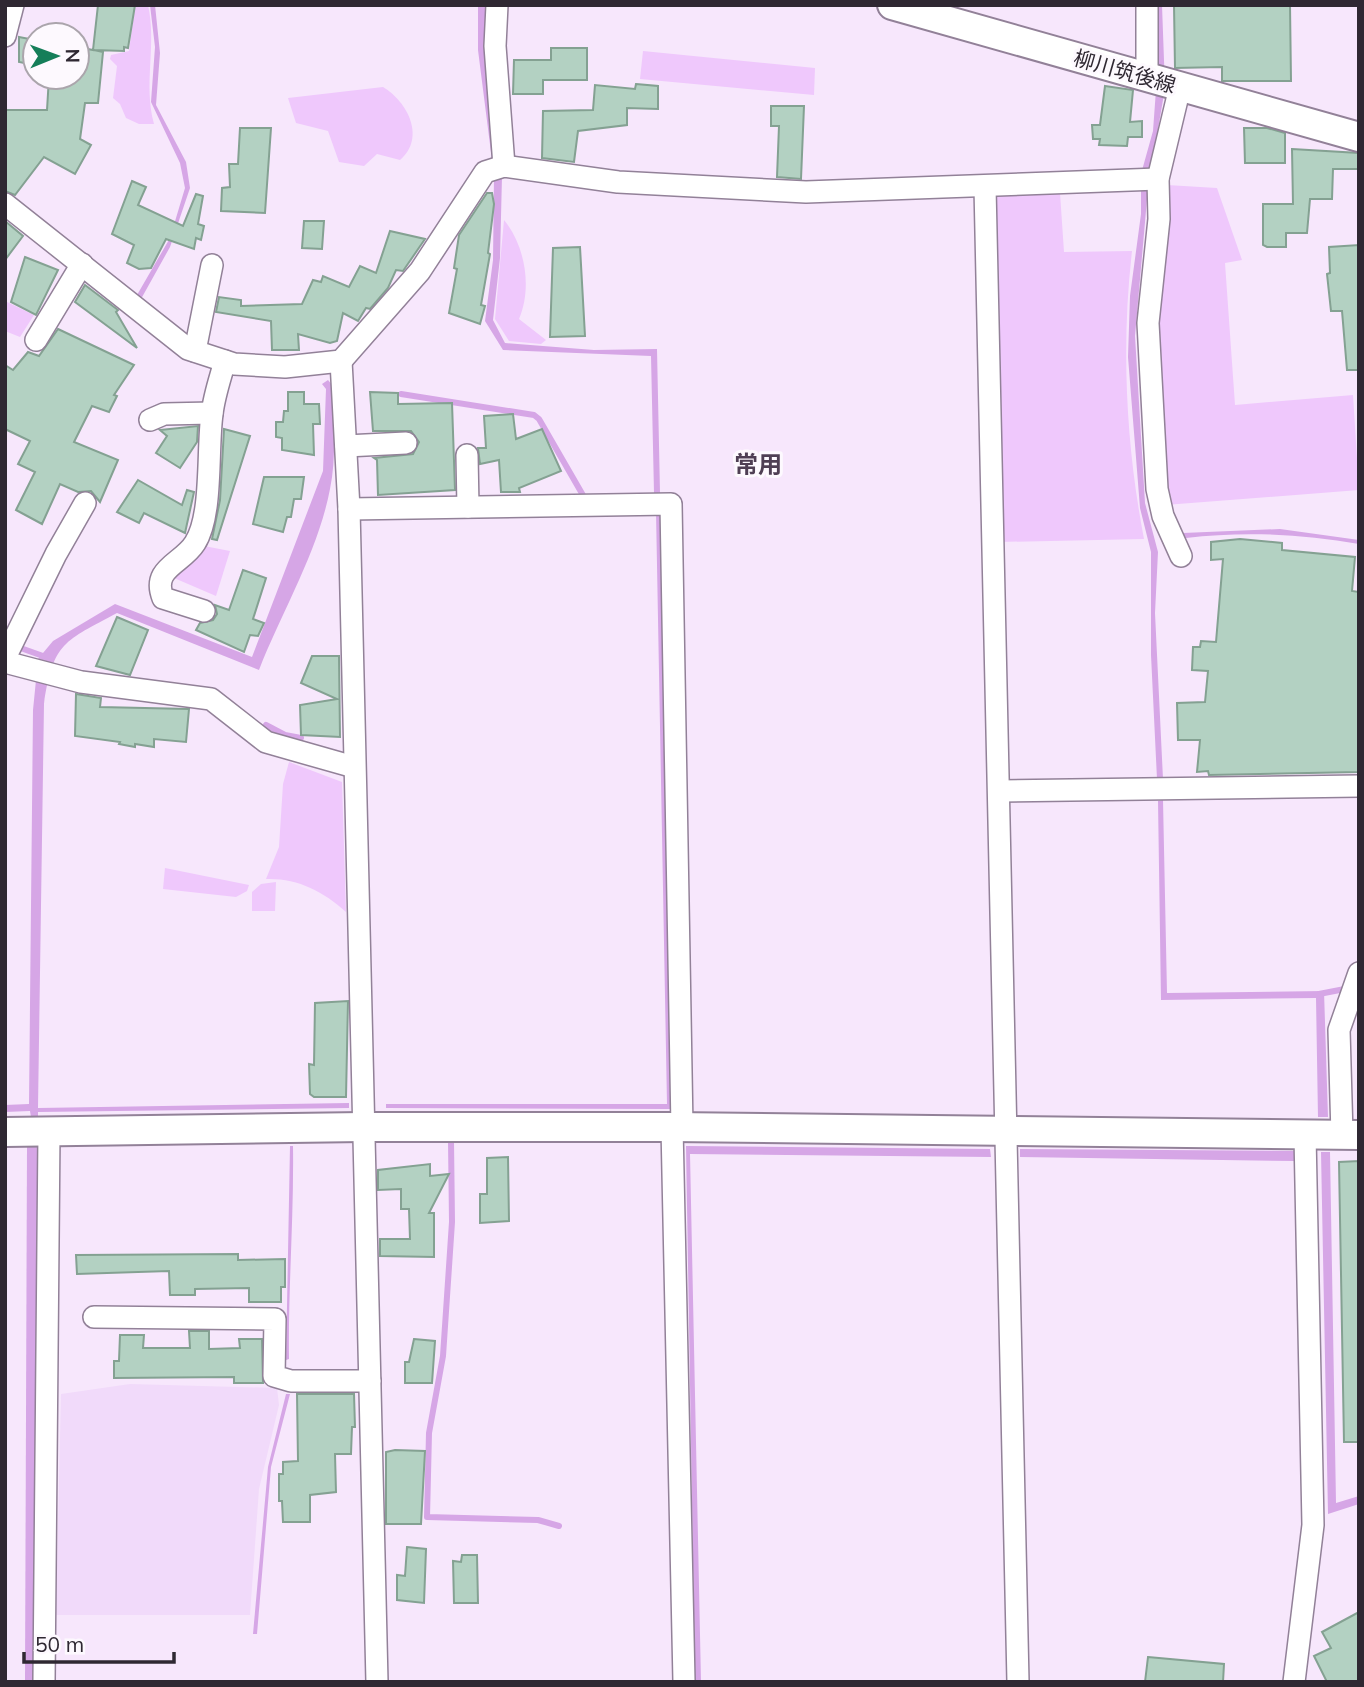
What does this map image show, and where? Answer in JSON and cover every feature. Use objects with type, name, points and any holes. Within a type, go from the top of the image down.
[{"type":"street","points":[[5,36],[13,5]]},
{"type":"street","points":[[497,5],[495,46],[505,166]]},
{"type":"street","name":"柳川筑後線","points":[[892,5],[1359,137]]},
{"type":"street","points":[[1147,5],[1147,78]]},
{"type":"street","points":[[1180,88],[1158,179],[1158,219],[1148,323],[1157,489],[1163,516],[1181,556]]},
{"type":"street","points":[[5,204],[195,351],[225,361],[285,367],[341,361],[420,271],[485,172],[505,166],[618,182],[806,192],[1158,179]]},
{"type":"street","points":[[985,187],[1001,791],[1018,1682]]},
{"type":"street","points":[[36,340],[82,264]]},
{"type":"street","points":[[195,351],[212,265]]},
{"type":"street","points":[[204,611],[163,598],[159,588],[162,574],[195,543],[207,503],[212,413],[225,361]]},
{"type":"street","points":[[341,361],[349,509],[377,1682]]},
{"type":"street","points":[[150,421],[164,414],[212,413]]},
{"type":"street","points":[[346,446],[406,443]]},
{"type":"street","points":[[467,455],[468,507]]},
{"type":"street","points":[[85,503],[56,554],[5,660],[81,682],[211,699],[266,742],[354,767]]},
{"type":"street","points":[[349,509],[670,504],[684,1682]]},
{"type":"street","points":[[1001,791],[1359,786]]},
{"type":"street","points":[[5,1132],[363,1127],[677,1127],[1350,1135],[1339,1030],[1359,973]]},
{"type":"street","points":[[44,1682],[49,1132]]},
{"type":"street","points":[[1294,1682],[1313,1525],[1305,1135]]},
{"type":"street","points":[[94,1317],[275,1319],[274,1376],[290,1381],[370,1381]]},
{"type":"shaded area","points":[[135,5],[148,5],[151,35],[150,94],[154,124],[139,124],[126,118],[120,104],[113,98],[117,66],[110,59],[111,55],[129,51]]},
{"type":"shaded area","points":[[150,5],[155,5],[160,53],[156,105],[186,162],[190,188],[170,247],[141,299],[137,295],[170,238],[185,188],[180,163],[151,102],[155,47]]},
{"type":"shaded area","points":[[478,5],[486,5],[485,58],[502,176],[500,258],[493,320],[505,343],[594,350],[657,349],[660,493],[654,493],[651,356],[503,350],[485,321],[493,260],[494,176],[478,50]]},
{"type":"shaded area","points":[[1155,5],[1162,5],[1165,88],[1148,188],[1135,336],[1145,503],[1158,552],[1155,613],[1163,779],[1157,779],[1151,655],[1151,552],[1140,508],[1128,357],[1130,296],[1141,214],[1141,174],[1153,131],[1157,76]]},
{"type":"shaded area","points":[[643,51],[815,68],[814,95],[640,79]]},
{"type":"shaded area","points":[[383,87],[406,111],[413,131],[412,141],[400,160],[377,154],[364,166],[339,162],[328,131],[296,123],[288,98]]},
{"type":"shaded area","points":[[1167,185],[1217,188],[1242,260],[1225,263],[1235,405],[1353,395],[1359,490],[1165,505],[1153,370]]},
{"type":"shaded area","points":[[1060,193],[1064,252],[1132,251],[1127,323],[1127,396],[1133,468],[1144,539],[999,542],[992,208],[998,195]]},
{"type":"shaded area","points":[[504,220],[517,243],[525,268],[525,295],[519,319],[546,340],[541,344],[509,341],[495,319]]},
{"type":"shaded area","points":[[5,301],[34,315],[20,337],[5,331]]},
{"type":"shaded area","points":[[328,380],[333,386],[334,451],[324,512],[308,558],[259,670],[117,613],[73,638],[57,655],[44,704],[38,1108],[349,1103],[349,1108],[38,1112],[38,1117],[31,1117],[30,1111],[5,1112],[5,1105],[29,1104],[33,710],[36,680],[43,662],[38,659],[53,641],[115,604],[252,657],[323,471],[326,389],[322,384]]},
{"type":"shaded area","points":[[656,511],[661,511],[672,1109],[386,1108],[386,1104],[667,1104]]},
{"type":"shaded area","points":[[1280,529],[1359,540],[1359,544],[1273,535],[1186,538],[1183,533]]},
{"type":"shaded area","points":[[199,545],[230,551],[216,596],[167,575]]},
{"type":"shaded area","points":[[289,762],[342,782],[346,912],[309,887],[299,883],[266,879],[279,847],[283,784]]},
{"type":"shaded area","points":[[1163,800],[1167,993],[1324,991],[1328,1117],[1318,1117],[1316,998],[1161,1000],[1158,801]]},
{"type":"shaded area","points":[[165,868],[249,885],[247,891],[236,897],[163,889]]},
{"type":"shaded area","points":[[276,882],[275,911],[252,911],[252,892],[261,884]]},
{"type":"shaded area","points":[[27,1146],[39,1146],[35,1682],[25,1682]]},
{"type":"shaded area","points":[[290,1146],[293,1146],[293,1199],[289,1359],[286,1360]]},
{"type":"shaded area","points":[[686,1146],[990,1149],[991,1157],[690,1154],[701,1682],[695,1682]]},
{"type":"shaded area","points":[[1020,1149],[1295,1151],[1295,1161],[1020,1157]]},
{"type":"shaded area","points":[[1321,1152],[1330,1152],[1336,1503],[1359,1496],[1359,1504],[1328,1514]]},
{"type":"shaded area","points":[[130,1384],[277,1388],[279,1405],[259,1489],[250,1615],[56,1615],[61,1394]]},
{"type":"shaded area","points":[[286,1394],[290,1394],[271,1467],[257,1634],[253,1634],[268,1467]]},
{"type":"building","points":[[98,5],[135,5],[128,48],[124,47],[124,51],[94,50],[103,52],[98,103],[85,103],[80,139],[91,145],[75,174],[44,157],[15,195],[5,191],[5,110],[47,110],[48,91],[91,91],[93,50]]},
{"type":"building","points":[[1174,5],[1290,5],[1291,81],[1222,81],[1222,67],[1175,68]]},
{"type":"building","points":[[19,37],[21,62],[19,62]]},
{"type":"building","points":[[551,48],[587,48],[587,80],[543,80],[543,94],[513,94],[514,60],[551,60]]},
{"type":"building","points":[[636,84],[658,86],[658,109],[627,108],[627,125],[578,131],[574,162],[542,158],[543,111],[593,110],[595,85],[635,89]]},
{"type":"building","points":[[1105,86],[1133,90],[1130,122],[1142,121],[1142,137],[1128,137],[1127,146],[1099,145],[1100,139],[1093,139],[1092,125],[1100,125]]},
{"type":"building","points":[[771,106],[804,106],[801,179],[777,177],[779,126],[771,126]]},
{"type":"building","points":[[240,128],[271,128],[265,213],[221,211],[222,188],[230,187],[229,164],[238,164]]},
{"type":"building","points":[[1244,128],[1267,128],[1285,133],[1285,163],[1245,163]]},
{"type":"building","points":[[1292,149],[1359,153],[1359,169],[1333,169],[1332,199],[1310,199],[1307,233],[1286,233],[1286,247],[1267,247],[1263,245],[1263,204],[1293,204]]},
{"type":"building","points":[[132,181],[146,187],[138,205],[183,226],[196,194],[203,196],[198,224],[204,226],[201,240],[196,238],[194,249],[166,239],[151,268],[139,269],[127,263],[134,245],[112,234]]},
{"type":"building","points":[[487,193],[492,193],[494,204],[490,254],[481,305],[485,306],[480,324],[449,313],[457,269],[454,268],[459,235]]},
{"type":"building","points":[[5,221],[23,236],[5,260]]},
{"type":"building","points":[[304,221],[324,221],[322,249],[302,248]]},
{"type":"building","points":[[390,231],[425,239],[403,271],[396,270],[388,288],[370,309],[366,308],[358,321],[343,313],[337,341],[330,343],[298,334],[299,350],[272,350],[271,321],[216,312],[219,297],[241,300],[241,306],[302,304],[313,280],[321,282],[323,276],[349,287],[360,266],[376,273]]},
{"type":"building","points":[[1359,245],[1359,370],[1347,370],[1342,311],[1331,311],[1327,274],[1330,273],[1329,247]]},
{"type":"building","points":[[580,247],[585,336],[550,337],[553,248]]},
{"type":"building","points":[[25,257],[58,270],[36,315],[11,302]]},
{"type":"building","points":[[85,285],[118,310],[116,312],[137,348],[75,302]]},
{"type":"building","points":[[58,329],[134,365],[114,395],[117,396],[109,412],[92,406],[74,442],[118,460],[100,502],[91,491],[78,492],[60,484],[42,524],[16,510],[35,472],[18,464],[30,441],[5,429],[5,365],[13,370],[28,352],[39,356]]},
{"type":"building","points":[[288,392],[304,392],[304,404],[319,404],[320,424],[313,424],[314,455],[282,450],[282,438],[276,437],[276,422],[283,422],[284,411],[288,411]]},
{"type":"building","points":[[370,392],[398,393],[398,404],[452,403],[455,490],[378,495],[377,460],[374,458],[413,454],[419,442],[411,431],[373,431]]},
{"type":"building","points":[[513,414],[516,439],[542,429],[561,471],[519,488],[520,492],[501,492],[499,460],[480,464],[478,448],[486,448],[484,416]]},
{"type":"building","points":[[198,426],[197,442],[180,468],[156,453],[167,436],[160,430]]},
{"type":"building","points":[[224,429],[250,436],[217,540],[212,539],[220,500]]},
{"type":"building","points":[[264,477],[304,477],[301,499],[294,499],[291,517],[287,517],[283,532],[253,524]]},
{"type":"building","points":[[138,480],[182,505],[187,490],[194,492],[185,533],[144,513],[139,523],[117,512]]},
{"type":"building","points":[[1240,539],[1282,543],[1282,550],[1355,557],[1352,591],[1359,592],[1359,772],[1209,775],[1208,771],[1197,772],[1200,740],[1178,740],[1177,703],[1205,702],[1208,671],[1192,670],[1193,647],[1200,647],[1201,641],[1216,642],[1223,559],[1211,560],[1211,542]]},
{"type":"building","points":[[243,570],[266,578],[253,619],[264,623],[258,636],[250,635],[244,652],[196,630],[200,623],[213,620],[217,614],[215,605],[229,610]]},
{"type":"building","points":[[117,617],[148,630],[130,675],[96,666]]},
{"type":"building","points":[[312,656],[339,656],[340,737],[301,735],[300,705],[337,699],[301,683]]},
{"type":"building","points":[[76,694],[101,698],[100,707],[189,709],[186,742],[154,739],[154,747],[135,744],[135,747],[119,744],[120,742],[75,736]]},
{"type":"building","points":[[348,1001],[346,1097],[314,1097],[310,1094],[309,1064],[314,1065],[315,1003]]},
{"type":"building","points":[[508,1157],[509,1221],[480,1223],[480,1194],[487,1194],[487,1158]]},
{"type":"building","points":[[1359,1161],[1359,1442],[1344,1442],[1339,1162]]},
{"type":"building","points":[[430,1164],[430,1176],[449,1174],[429,1213],[434,1213],[434,1257],[380,1256],[380,1239],[410,1239],[409,1209],[401,1209],[401,1189],[378,1190],[378,1170]]},
{"type":"building","points":[[238,1254],[238,1260],[285,1259],[285,1287],[281,1287],[281,1302],[249,1302],[249,1288],[195,1289],[195,1295],[170,1295],[169,1271],[77,1274],[76,1255]]},
{"type":"building","points":[[189,1331],[209,1331],[209,1349],[240,1348],[239,1339],[262,1339],[263,1383],[234,1383],[234,1377],[114,1378],[114,1361],[119,1361],[120,1335],[144,1335],[143,1348],[190,1348]]},
{"type":"building","points":[[414,1339],[435,1341],[432,1383],[405,1383],[405,1362],[409,1362]]},
{"type":"building","points":[[297,1394],[354,1394],[355,1427],[352,1427],[351,1454],[335,1454],[336,1492],[310,1495],[310,1522],[283,1522],[282,1501],[279,1501],[279,1474],[283,1474],[283,1462],[298,1461]]},
{"type":"building","points":[[425,1451],[421,1524],[386,1524],[386,1452]]},
{"type":"building","points":[[407,1547],[426,1549],[424,1603],[397,1600],[397,1575],[405,1576]]},
{"type":"building","points":[[462,1555],[477,1555],[478,1603],[454,1603],[453,1561],[461,1562]]},
{"type":"building","points":[[1359,1612],[1359,1682],[1327,1682],[1314,1656],[1331,1648],[1322,1632]]},
{"type":"building","points":[[1148,1657],[1224,1664],[1223,1682],[1145,1682]]},
{"type":"waterway","points":[[401,394],[534,415],[539,419],[584,497]]},
{"type":"waterway","points":[[15,646],[43,656]]},
{"type":"waterway","points":[[266,725],[285,735],[301,738]]},
{"type":"waterway","points":[[1319,994],[1350,988]]},
{"type":"waterway","points":[[451,1141],[452,1222],[443,1356],[429,1433],[427,1517],[538,1520],[559,1526]]},
{"type":"district","name":"常用","points":[[758,464]]}]
